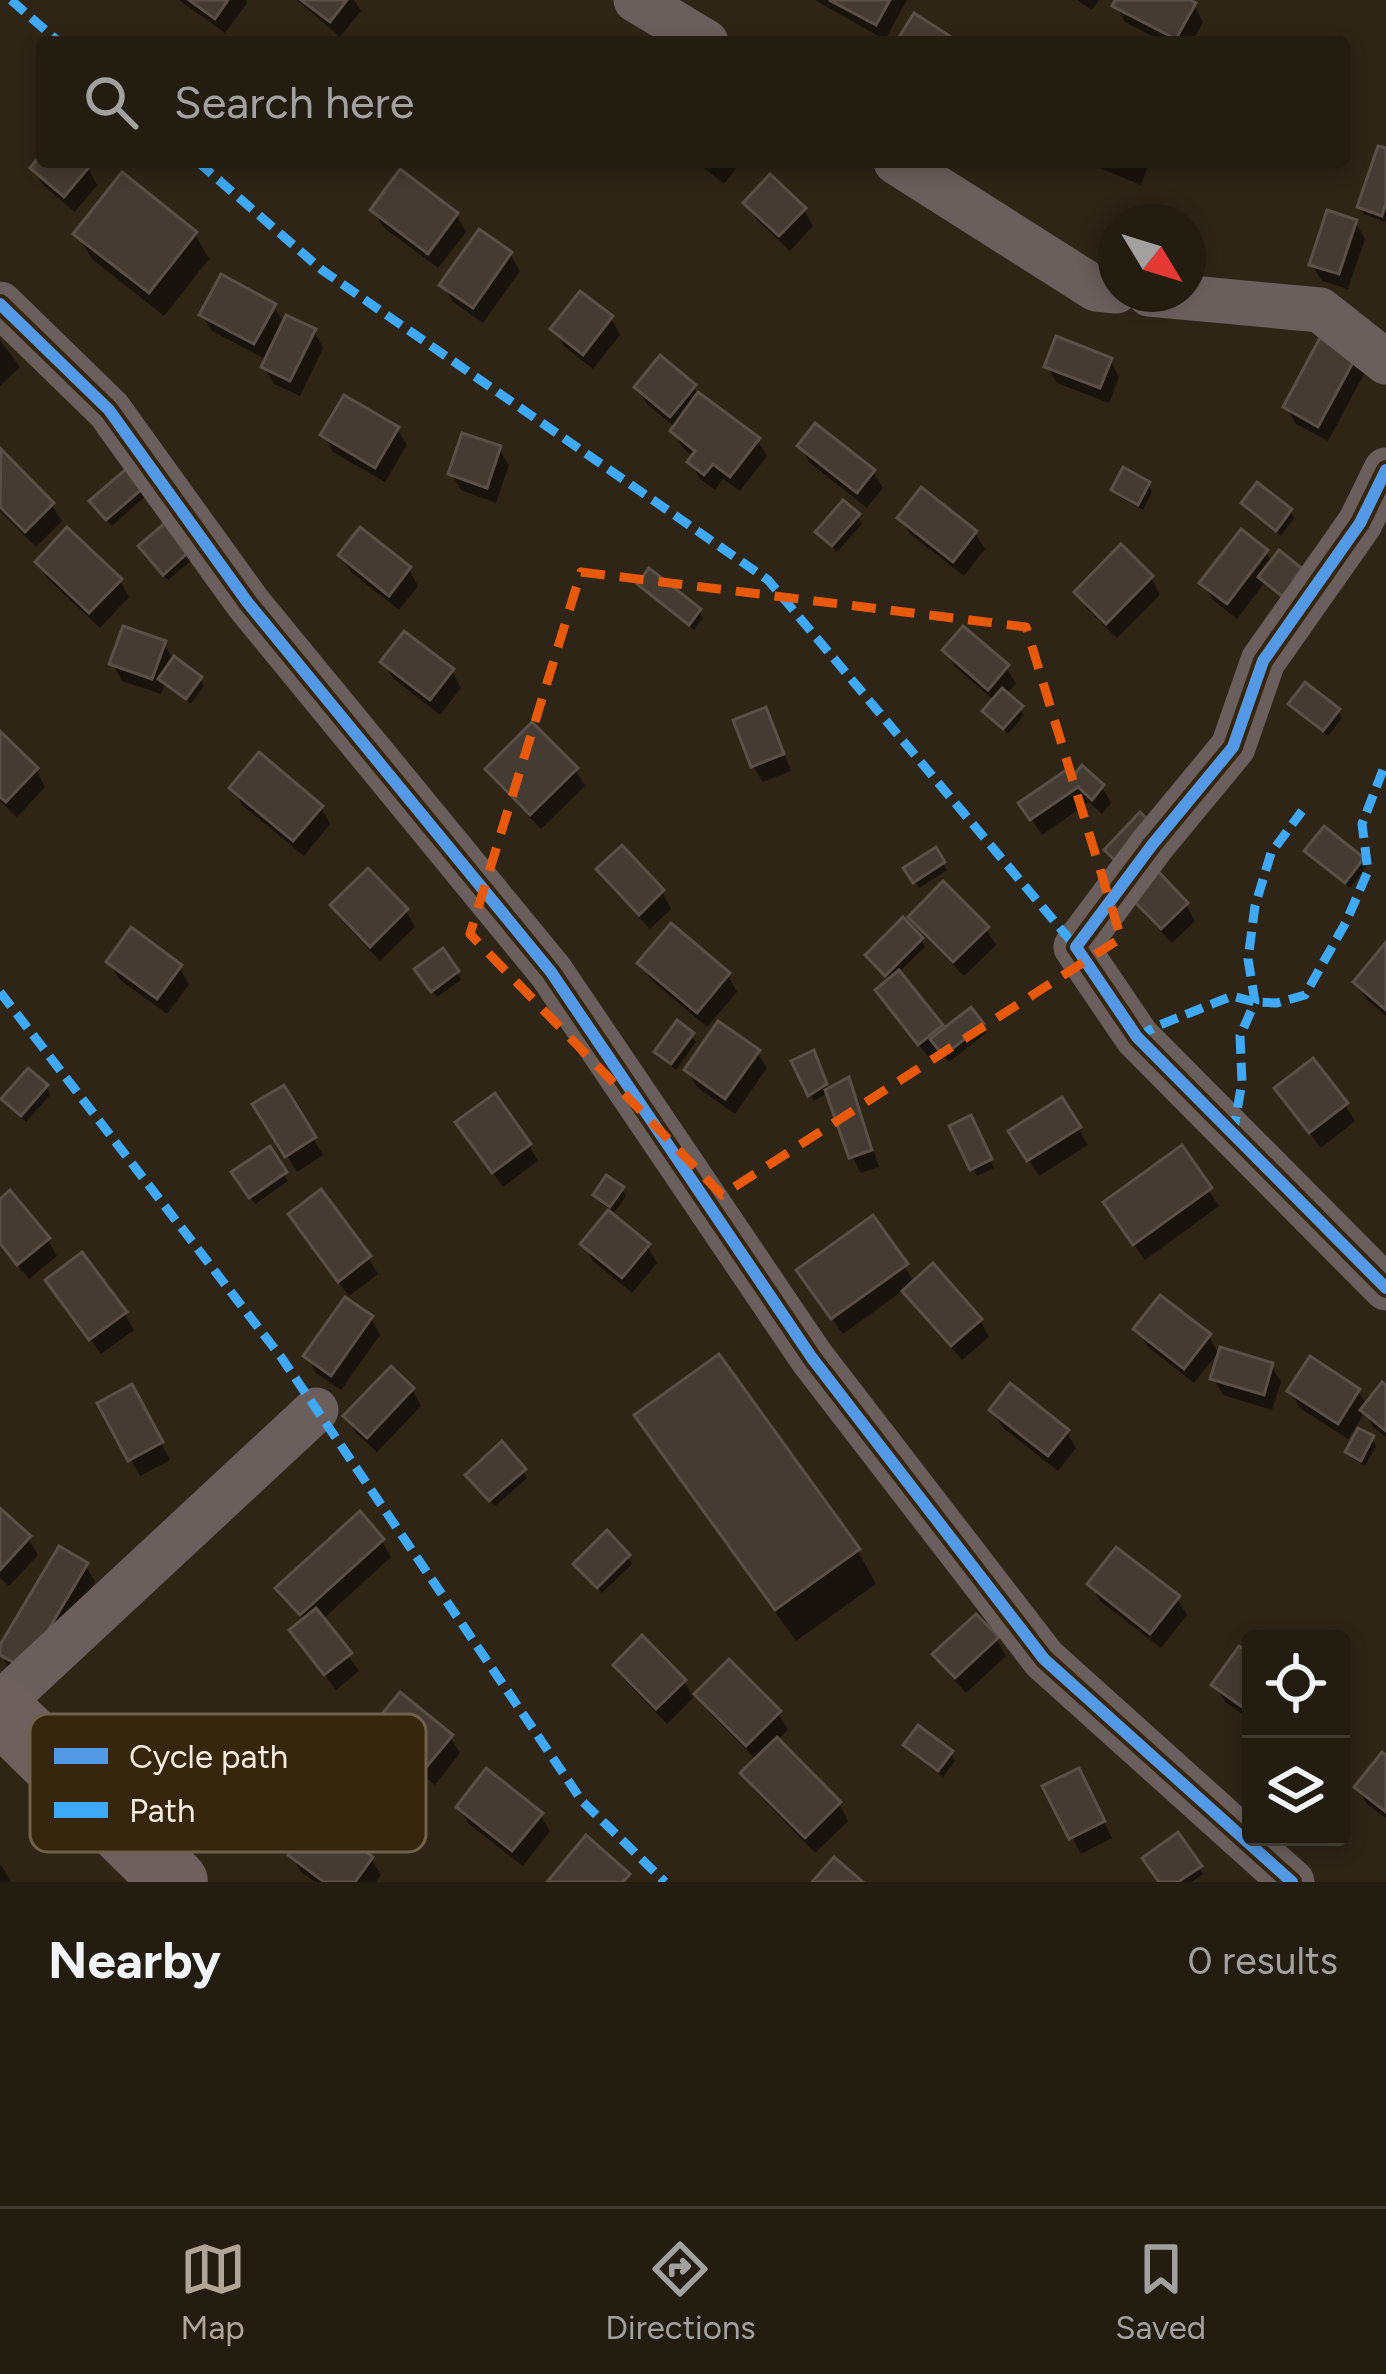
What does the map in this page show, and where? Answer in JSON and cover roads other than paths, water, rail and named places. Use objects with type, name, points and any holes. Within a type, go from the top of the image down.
[{"type":"street","points":[[636,0],[696,36]]},
{"type":"street","points":[[905,168],[1098,289]]},
{"type":"street","points":[[1206,299],[1320,310],[1386,362]]},
{"type":"street","points":[[0,304],[109,410],[248,603],[551,972],[812,1358],[1044,1659],[1292,1882]]},
{"type":"street","points":[[1386,470],[1360,523],[1263,661],[1233,747],[1076,947],[1137,1037],[1386,1288]]},
{"type":"street","points":[[30,1744],[4,1719],[316,1410]]},
{"type":"street","points":[[144,1852],[176,1882]]}]
